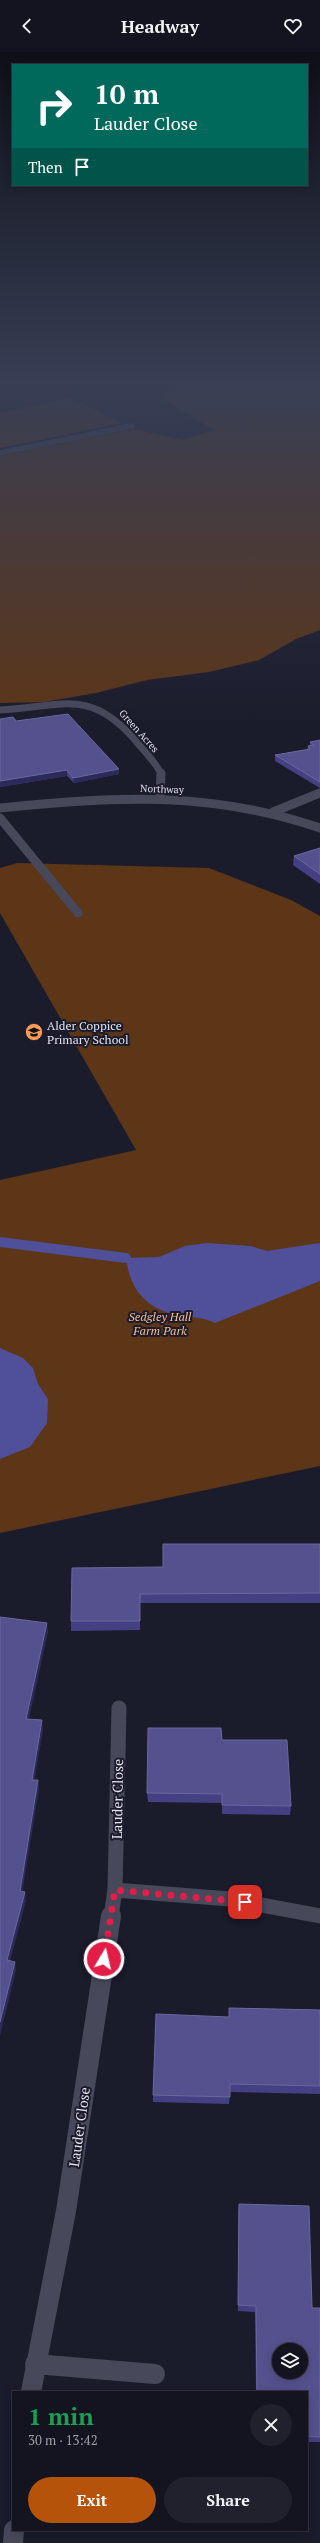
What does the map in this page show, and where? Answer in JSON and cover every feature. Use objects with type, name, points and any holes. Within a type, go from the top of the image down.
[{"type":"street","name":"Green Acres","points":[[0,710],[69,704],[94,706],[110,714],[161,773],[160,799]]},
{"type":"street","points":[[273,812],[320,793]]},
{"type":"street","name":"Northway","points":[[0,808],[52,802],[160,799],[211,802],[273,812],[320,828]]},
{"type":"street","points":[[0,818],[78,913]]},
{"type":"street","name":"Lauder Close","points":[[31,2391],[34,2364],[66,2211],[115,1890],[119,1708]]},
{"type":"street","points":[[115,1890],[230,1899],[320,1916]]},
{"type":"street","points":[[34,2364],[155,2374]]},
{"type":"street","points":[[13,2543],[14,2531]]},
{"type":"green space","points":[[0,497],[320,497],[320,630],[296,639],[259,660],[209,672],[147,680],[96,693],[44,702],[0,703]]},
{"type":"green space","name":"Sedgley Hall Farm Park","points":[[17,863],[209,868],[291,900],[320,916],[320,1466],[0,1533],[0,1180],[136,1150],[0,913],[0,868]]},
{"type":"shaded area","points":[[207,1243],[251,1246],[267,1251],[320,1243],[320,1281],[215,1323],[203,1319],[170,1313],[150,1304],[143,1298],[132,1280],[128,1270],[126,1258],[159,1257],[185,1246]]},
{"type":"shaded area","points":[[0,1348],[23,1358],[33,1368],[38,1384],[48,1399],[47,1423],[30,1447],[0,1459]]},
{"type":"building","points":[[68,714],[119,769],[73,778],[67,770],[0,781],[0,719],[13,717],[16,721]]},
{"type":"building","points":[[320,740],[320,782],[275,755],[310,749],[308,746],[314,745],[310,742]]},
{"type":"building","points":[[320,848],[320,874],[294,856]]},
{"type":"building","points":[[163,1544],[320,1544],[320,1593],[140,1594],[140,1621],[71,1621],[72,1568],[163,1567]]},
{"type":"building","points":[[0,1617],[47,1623],[26,1719],[42,1720],[32,1780],[38,1780],[20,1891],[25,1892],[7,1960],[15,1962],[0,2022]]},
{"type":"building","points":[[148,1728],[221,1728],[222,1740],[287,1740],[291,1806],[222,1805],[222,1794],[147,1793]]},
{"type":"building","points":[[229,2008],[320,2010],[320,2086],[230,2084],[230,2097],[153,2095],[156,2014],[229,2017]]},
{"type":"building","points":[[239,2204],[309,2206],[312,2308],[320,2308],[320,2437],[308,2436],[308,2391],[257,2391],[256,2306],[238,2305]]},
{"type":"waterway","points":[[0,1242],[126,1258]]},
{"type":"place","name":"Alder Coppice Primary School","points":[[34,1032]]},
{"type":"route","points":[[104,1959],[115,1890],[230,1899],[245,1902]]}]
